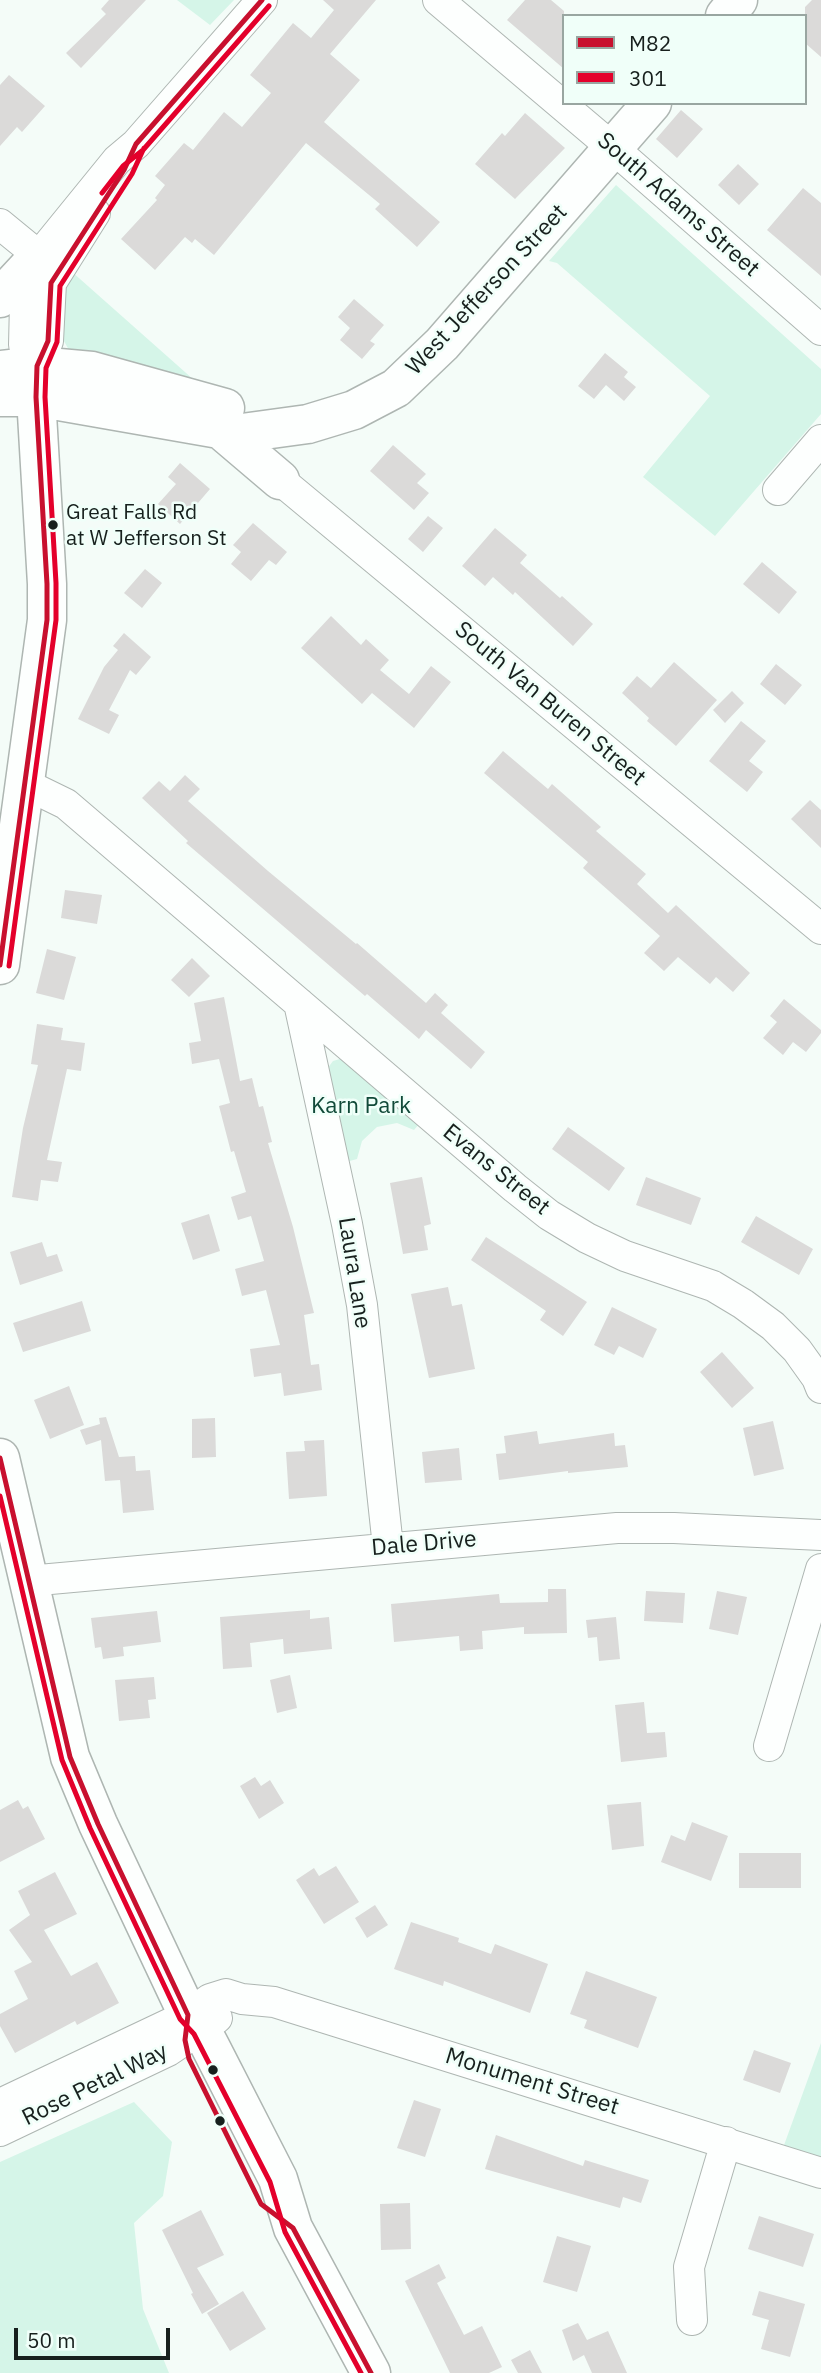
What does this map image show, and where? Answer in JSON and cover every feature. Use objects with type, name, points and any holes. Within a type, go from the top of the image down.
[{"type":"main road","points":[[727,14],[738,0]]},
{"type":"main road","name":"West Jefferson Street","points":[[18,382],[242,433],[297,426],[354,410],[396,388],[442,344],[650,105]]},
{"type":"main road","points":[[0,298],[39,256]]},
{"type":"main road","points":[[0,965],[47,620],[47,584],[18,382],[92,372],[297,426],[278,451],[276,466],[279,480]]},
{"type":"main road","points":[[220,429],[279,480]]},
{"type":"main road","points":[[0,1458],[70,1757],[191,2028],[189,2059],[261,2204],[293,2228],[371,2373]]},
{"type":"street","points":[[18,382],[24,345],[25,303],[29,280],[39,256],[117,160],[136,144],[262,0]]},
{"type":"street","name":"South Adams Street","points":[[438,0],[821,330]]},
{"type":"street","points":[[18,382],[48,341],[51,284],[124,170],[136,144]]},
{"type":"street","points":[[0,224],[39,256]]},
{"type":"street","points":[[778,490],[821,440]]},
{"type":"street","name":"South Van Buren Street","points":[[279,480],[821,929]]},
{"type":"street","name":"Evans Street","points":[[25,784],[66,804],[514,1188],[587,1238],[625,1256],[713,1286],[743,1304],[773,1326],[797,1350],[821,1388]]},
{"type":"street","name":"Laura Lane","points":[[299,1003],[362,1305],[388,1547]]},
{"type":"street","name":"Dale Drive","points":[[28,1581],[617,1528],[821,1535]]},
{"type":"street","points":[[769,1746],[821,1569]]},
{"type":"street","name":"Rose Petal Way","points":[[0,2131],[168,2051],[191,2028],[210,1999],[226,1994],[242,1999]]},
{"type":"street","name":"Monument Street","points":[[242,1999],[274,2002],[821,2173]]},
{"type":"street","name":"Rose Petal Way","points":[[0,2104],[191,2028]]},
{"type":"street","points":[[692,2320],[689,2267],[726,2142]]},
{"type":"green space","points":[[177,0],[234,0],[210,25]]},
{"type":"green space","points":[[616,185],[821,369],[821,414],[715,536],[643,477],[710,396],[557,263],[549,261]]},
{"type":"green space","points":[[71,271],[203,388],[70,352],[59,332],[61,303]]},
{"type":"green space","name":"Karn Park","points":[[343,1058],[420,1123],[414,1130],[397,1123],[377,1127],[362,1141],[357,1159],[346,1162],[327,1069],[333,1061]]},
{"type":"green space","points":[[821,2043],[821,2173],[779,2159]]},
{"type":"green space","points":[[134,2102],[172,2142],[163,2196],[134,2223],[143,2309],[169,2373],[0,2373],[0,2162]]},
{"type":"building","points":[[109,0],[146,0],[81,68],[66,53],[106,14],[101,9]]},
{"type":"building","points":[[323,0],[376,0],[330,54],[360,80],[324,122],[440,222],[417,247],[375,209],[380,204],[306,143],[214,255],[195,239],[192,243],[185,237],[155,270],[121,239],[157,200],[155,198],[165,185],[155,176],[184,143],[193,150],[224,112],[242,127],[271,93],[250,75],[293,23],[311,38],[334,10]]},
{"type":"building","points":[[525,0],[551,0],[564,11],[562,67],[507,20]]},
{"type":"building","points":[[812,0],[821,0],[821,57],[807,45],[805,7]]},
{"type":"building","points":[[9,75],[45,106],[22,132],[17,127],[0,146],[0,85]]},
{"type":"building","points":[[681,110],[703,129],[677,158],[656,139]]},
{"type":"building","points":[[525,113],[565,148],[515,199],[475,164],[502,133],[505,136]]},
{"type":"building","points":[[738,164],[759,184],[739,205],[718,185]]},
{"type":"building","points":[[803,188],[821,203],[821,276],[767,230]]},
{"type":"building","points":[[354,299],[384,325],[370,341],[375,344],[362,359],[340,340],[350,328],[338,317]]},
{"type":"building","points":[[605,353],[628,372],[624,377],[636,387],[624,401],[606,385],[594,399],[578,386]]},
{"type":"building","points":[[393,445],[426,474],[417,483],[429,493],[414,510],[370,471]]},
{"type":"building","points":[[180,463],[210,489],[180,524],[158,504],[176,484],[168,477]]},
{"type":"building","points":[[428,516],[443,528],[423,552],[408,539]]},
{"type":"building","points":[[253,523],[287,552],[276,565],[269,560],[251,581],[231,564],[241,552],[233,545]]},
{"type":"building","points":[[495,528],[527,555],[520,563],[593,624],[573,646],[515,592],[513,595],[493,577],[485,586],[462,566]]},
{"type":"building","points":[[762,562],[797,592],[779,614],[743,584]]},
{"type":"building","points":[[145,569],[162,583],[142,608],[124,593]]},
{"type":"building","points":[[331,616],[361,645],[366,639],[389,660],[380,670],[409,694],[431,666],[451,682],[414,728],[372,693],[362,704],[301,648]]},
{"type":"building","points":[[124,633],[151,657],[136,675],[130,670],[109,710],[119,715],[109,734],[78,719],[104,667],[118,650],[113,646]]},
{"type":"building","points":[[674,662],[717,700],[676,746],[647,721],[649,718],[622,693],[637,676],[651,688]]},
{"type":"building","points":[[776,664],[802,685],[785,705],[760,684]]},
{"type":"building","points":[[732,691],[744,703],[725,723],[713,710]]},
{"type":"building","points":[[741,721],[766,741],[749,761],[763,772],[747,792],[709,761]]},
{"type":"building","points":[[503,751],[548,789],[552,784],[601,827],[596,831],[646,874],[637,884],[668,913],[676,905],[750,973],[733,992],[716,977],[710,984],[678,957],[664,971],[644,953],[660,936],[583,868],[588,862],[484,773]]},
{"type":"building","points":[[185,775],[200,789],[188,801],[268,871],[426,1003],[435,993],[448,1005],[441,1013],[485,1052],[471,1069],[426,1030],[419,1039],[367,994],[365,996],[186,843],[188,841],[142,798],[159,781],[170,791]]},
{"type":"building","points":[[810,800],[821,810],[821,848],[791,819]]},
{"type":"building","points":[[65,890],[102,895],[97,924],[61,918]]},
{"type":"building","points":[[47,949],[76,957],[64,1000],[36,993]]},
{"type":"building","points":[[192,958],[210,976],[189,997],[171,980]]},
{"type":"building","points":[[224,997],[240,1081],[252,1078],[259,1107],[263,1106],[272,1142],[268,1143],[293,1227],[314,1313],[304,1315],[311,1365],[319,1364],[322,1390],[284,1396],[281,1373],[254,1377],[250,1349],[280,1345],[266,1290],[242,1296],[235,1269],[264,1261],[251,1216],[238,1220],[231,1197],[246,1192],[234,1151],[231,1152],[219,1106],[230,1103],[219,1059],[192,1064],[189,1043],[201,1041],[194,1003]]},
{"type":"building","points":[[784,999],[821,1030],[806,1052],[793,1042],[783,1055],[763,1038],[777,1022],[770,1016]]},
{"type":"building","points":[[37,1024],[63,1028],[61,1040],[85,1043],[81,1071],[67,1069],[47,1160],[62,1162],[58,1182],[41,1180],[38,1201],[12,1197],[23,1128],[38,1065],[31,1064]]},
{"type":"building","points":[[568,1127],[625,1168],[609,1191],[552,1149]]},
{"type":"building","points":[[422,1177],[431,1224],[424,1226],[428,1250],[403,1254],[390,1183]]},
{"type":"building","points":[[646,1177],[701,1198],[691,1225],[636,1205]]},
{"type":"building","points":[[209,1214],[220,1251],[193,1260],[181,1223]]},
{"type":"building","points":[[756,1216],[813,1249],[799,1275],[741,1242]]},
{"type":"building","points":[[486,1237],[587,1302],[563,1336],[540,1320],[546,1311],[471,1260]]},
{"type":"building","points":[[42,1242],[47,1257],[57,1254],[63,1271],[20,1285],[10,1252]]},
{"type":"building","points":[[448,1287],[452,1306],[462,1304],[475,1369],[429,1378],[411,1294]]},
{"type":"building","points":[[82,1301],[91,1331],[23,1352],[13,1323]]},
{"type":"building","points":[[612,1307],[657,1329],[643,1358],[619,1346],[614,1355],[594,1345]]},
{"type":"building","points":[[722,1352],[754,1388],[732,1408],[700,1372]]},
{"type":"building","points":[[69,1386],[84,1425],[50,1439],[34,1400]]},
{"type":"building","points":[[106,1417],[119,1457],[135,1456],[136,1471],[150,1470],[154,1510],[123,1513],[120,1480],[105,1481],[101,1440],[86,1445],[80,1430],[100,1424],[99,1418]]},
{"type":"building","points":[[215,1418],[216,1457],[192,1458],[192,1419]]},
{"type":"building","points":[[773,1421],[784,1469],[754,1476],[743,1428]]},
{"type":"building","points":[[537,1431],[539,1444],[614,1433],[615,1446],[625,1445],[628,1467],[499,1480],[496,1454],[506,1453],[504,1436]]},
{"type":"building","points":[[324,1440],[327,1496],[289,1499],[286,1452],[305,1451],[304,1441]]},
{"type":"building","points":[[459,1448],[462,1480],[425,1483],[422,1452]]},
{"type":"building","points":[[548,1589],[566,1589],[567,1633],[524,1634],[524,1627],[482,1631],[483,1649],[460,1651],[459,1636],[394,1642],[391,1604],[499,1594],[500,1603],[548,1602]]},
{"type":"building","points":[[646,1591],[685,1593],[683,1623],[644,1621]]},
{"type":"building","points":[[717,1591],[747,1597],[738,1635],[709,1629]]},
{"type":"building","points":[[310,1610],[310,1619],[329,1617],[332,1649],[284,1654],[283,1639],[250,1643],[252,1667],[223,1669],[220,1617]]},
{"type":"building","points":[[157,1611],[161,1642],[123,1647],[124,1656],[103,1659],[101,1647],[95,1648],[91,1618]]},
{"type":"building","points":[[616,1617],[620,1659],[599,1661],[597,1637],[588,1638],[586,1620]]},
{"type":"building","points":[[290,1675],[297,1708],[277,1713],[270,1680]]},
{"type":"building","points":[[154,1677],[156,1699],[148,1700],[150,1718],[119,1721],[115,1680]]},
{"type":"building","points":[[644,1702],[647,1733],[665,1732],[667,1757],[621,1762],[615,1705]]},
{"type":"building","points":[[255,1777],[261,1786],[270,1780],[284,1803],[259,1819],[240,1786]]},
{"type":"building","points":[[18,1800],[23,1809],[28,1806],[45,1839],[0,1862],[0,1810]]},
{"type":"building","points":[[641,1802],[644,1846],[612,1850],[607,1805]]},
{"type":"building","points":[[692,1822],[728,1836],[711,1881],[661,1862],[671,1835],[685,1841]]},
{"type":"building","points":[[739,1853],[801,1853],[801,1888],[739,1888]]},
{"type":"building","points":[[336,1866],[359,1902],[324,1924],[296,1880],[314,1868],[319,1876]]},
{"type":"building","points":[[55,1872],[77,1914],[44,1930],[71,1976],[97,1962],[119,2003],[77,2025],[75,2021],[15,2053],[0,2026],[0,2014],[28,1999],[14,1971],[32,1962],[9,1930],[30,1915],[18,1891]]},
{"type":"building","points":[[375,1905],[388,1925],[367,1938],[355,1918]]},
{"type":"building","points":[[411,1922],[459,1938],[458,1942],[491,1954],[495,1944],[548,1964],[530,2013],[444,1981],[443,1986],[394,1969]]},
{"type":"building","points":[[586,1971],[657,1997],[638,2048],[584,2028],[587,2020],[570,2014]]},
{"type":"building","points":[[754,2050],[791,2063],[780,2093],[743,2080]]},
{"type":"building","points":[[414,2100],[441,2109],[425,2157],[397,2148]]},
{"type":"building","points":[[496,2135],[583,2166],[585,2160],[649,2180],[641,2203],[623,2197],[620,2208],[485,2169]]},
{"type":"building","points":[[410,2203],[411,2249],[381,2250],[380,2204]]},
{"type":"building","points":[[201,2210],[224,2255],[197,2268],[219,2304],[202,2314],[162,2230]]},
{"type":"building","points":[[759,2216],[814,2234],[803,2267],[748,2249]]},
{"type":"building","points":[[557,2236],[591,2246],[577,2292],[543,2282]]},
{"type":"building","points":[[439,2264],[446,2278],[437,2283],[464,2335],[482,2326],[502,2367],[489,2373],[450,2373],[405,2281]]},
{"type":"building","points":[[243,2291],[266,2329],[230,2351],[207,2313]]},
{"type":"building","points":[[759,2291],[805,2304],[790,2357],[761,2349],[769,2320],[752,2315]]},
{"type":"building","points":[[578,2323],[587,2340],[608,2331],[627,2373],[592,2373],[584,2355],[573,2361],[562,2330]]},
{"type":"building","points":[[530,2350],[542,2373],[518,2373],[511,2360]]},
{"type":"transit line","name":"M82","points":[[0,965],[47,620],[36,397],[37,366],[48,341],[51,283],[124,170],[136,144],[262,0]]},
{"type":"transit line","name":"301","points":[[102,193],[123,166],[143,150],[269,6]]},
{"type":"transit line","name":"301","points":[[9,966],[56,620],[45,397],[46,368],[57,342],[60,286],[132,174],[144,148]]},
{"type":"transit line","name":"M82","points":[[0,1458],[70,1757],[98,1824],[188,2015],[185,2040],[189,2059],[261,2204],[293,2228],[371,2373]]},
{"type":"transit line","name":"301","points":[[0,1496],[62,1760],[90,1828],[180,2019],[194,2034],[270,2182],[285,2232],[361,2373]]},
{"type":"place","name":"Great Falls Rd at W Jefferson St","points":[[53,525]]}]
